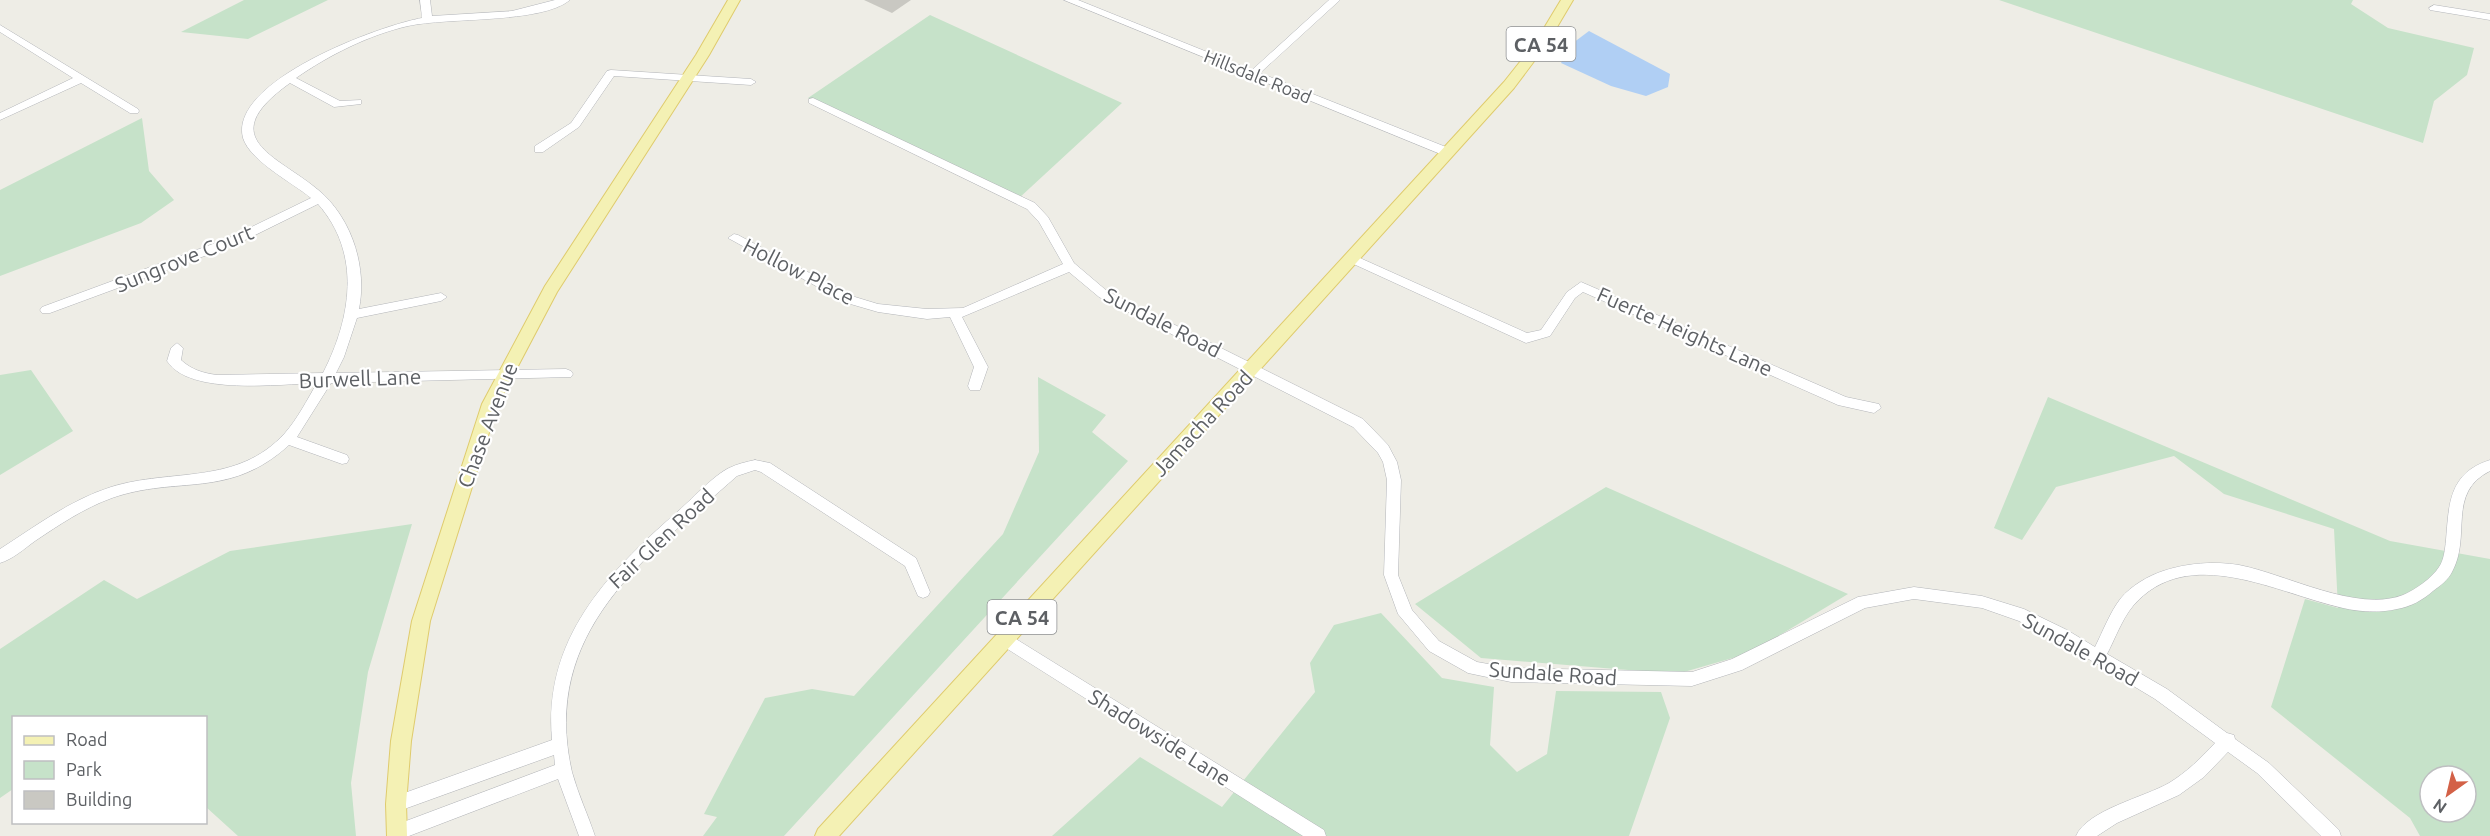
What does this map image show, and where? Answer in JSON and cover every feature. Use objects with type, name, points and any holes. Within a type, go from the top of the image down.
[{"type":"main road","name":"Chase Avenue","points":[[397,834],[396,804],[401,741],[421,621],[474,451],[504,373],[555,281],[688,76],[734,0]]},
{"type":"main road","name":"Jamacha Road","points":[[825,836],[1003,638],[1253,368],[1515,77],[1541,44],[1567,0]]},
{"type":"street","points":[[425,0],[427,19]]},
{"type":"street","points":[[0,557],[92,500],[139,486],[219,478],[255,463],[288,439],[327,380],[354,314],[356,277],[349,246],[334,216],[320,198],[258,150],[248,135],[249,122],[259,104],[291,79],[352,42],[390,28],[427,19],[506,16],[566,0]]},
{"type":"street","name":"Hillsdale Road","points":[[1068,0],[1447,152]]},
{"type":"street","points":[[1253,74],[1335,0]]},
{"type":"street","points":[[2434,8],[2490,17]]},
{"type":"street","points":[[0,28],[134,111]]},
{"type":"street","points":[[539,149],[575,125],[611,73],[688,76],[750,82]]},
{"type":"street","points":[[0,117],[80,78]]},
{"type":"street","points":[[291,79],[338,105],[357,102]]},
{"type":"street","name":"Sundale Road","points":[[813,101],[1031,206],[1044,220],[1070,266],[1103,294],[1358,423],[1383,449],[1390,462],[1394,480],[1391,575],[1395,592],[1406,614],[1422,636],[1447,655],[1474,668],[1511,675],[1692,679],[1736,665],[1863,602],[1914,593],[1982,602],[2024,616],[2099,655],[2228,740],[2263,768],[2333,836]]},
{"type":"street","name":"Sungrove Court","points":[[46,310],[233,241],[320,198]]},
{"type":"street","name":"Hollow Place","points":[[734,238],[851,300],[878,308],[917,313],[965,312],[1070,266]]},
{"type":"street","name":"Fuerte Heights Lane","points":[[1351,258],[1526,338],[1545,333],[1571,295],[1581,286],[1844,401],[1874,408]]},
{"type":"street","points":[[354,314],[441,297]]},
{"type":"street","points":[[954,313],[981,368],[975,386]]},
{"type":"street","name":"Burwell Lane","points":[[177,348],[174,361],[177,365],[187,372],[206,378],[327,380],[504,373],[566,374]]},
{"type":"street","points":[[288,439],[342,459]]},
{"type":"street","name":"Fair Glen Road","points":[[587,836],[564,769],[557,714],[560,681],[570,649],[588,614],[626,568],[732,472],[742,467],[755,465],[765,467],[911,562],[923,592]]},
{"type":"street","points":[[2099,655],[2126,603],[2132,597],[2159,579],[2187,571],[2232,568],[2336,600],[2363,605],[2388,605],[2410,600],[2447,568],[2459,494],[2468,478],[2490,465]]},
{"type":"street","name":"Shadowside Lane","points":[[1003,638],[1318,836]]},
{"type":"street","points":[[2084,836],[2122,812],[2182,784],[2203,768],[2228,740]]},
{"type":"street","points":[[396,804],[560,745]]},
{"type":"street","points":[[397,834],[564,769]]},
{"type":"green space","points":[[244,0],[328,0],[248,39],[181,32]]},
{"type":"green space","points":[[1999,0],[2353,0],[2351,4],[2388,28],[2474,48],[2467,75],[2434,101],[2423,143]]},
{"type":"green space","points":[[930,15],[1122,103],[1018,199],[808,98]]},
{"type":"green space","points":[[142,118],[149,171],[174,200],[141,223],[0,276],[0,190]]},
{"type":"green space","points":[[31,370],[73,431],[0,475],[0,375]]},
{"type":"green space","points":[[1038,377],[1106,415],[1092,432],[1128,461],[784,836],[703,836],[717,817],[704,814],[765,698],[812,689],[854,696],[1003,534],[1039,452]]},
{"type":"green space","points":[[2048,397],[2390,541],[2490,559],[2490,836],[2420,836],[2410,818],[2271,707],[2305,599],[2338,608],[2334,529],[2224,494],[2174,456],[2056,487],[2022,540],[1994,528]]},
{"type":"green space","points":[[1606,487],[1848,594],[1750,653],[1677,674],[1481,658],[1415,604]]},
{"type":"green space","points":[[412,524],[368,672],[351,783],[356,836],[238,836],[207,808],[207,716],[12,716],[12,790],[0,798],[0,649],[104,580],[137,599],[230,551]]},
{"type":"green space","points":[[1381,613],[1442,678],[1494,687],[1490,745],[1517,772],[1547,754],[1556,691],[1661,692],[1670,718],[1629,836],[1052,836],[1140,757],[1222,807],[1315,692],[1310,663],[1334,625]]},
{"type":"water","points":[[1589,31],[1670,74],[1668,87],[1646,96],[1611,86],[1561,63],[1569,46]]},
{"type":"building","points":[[864,0],[911,0],[892,13]]}]
